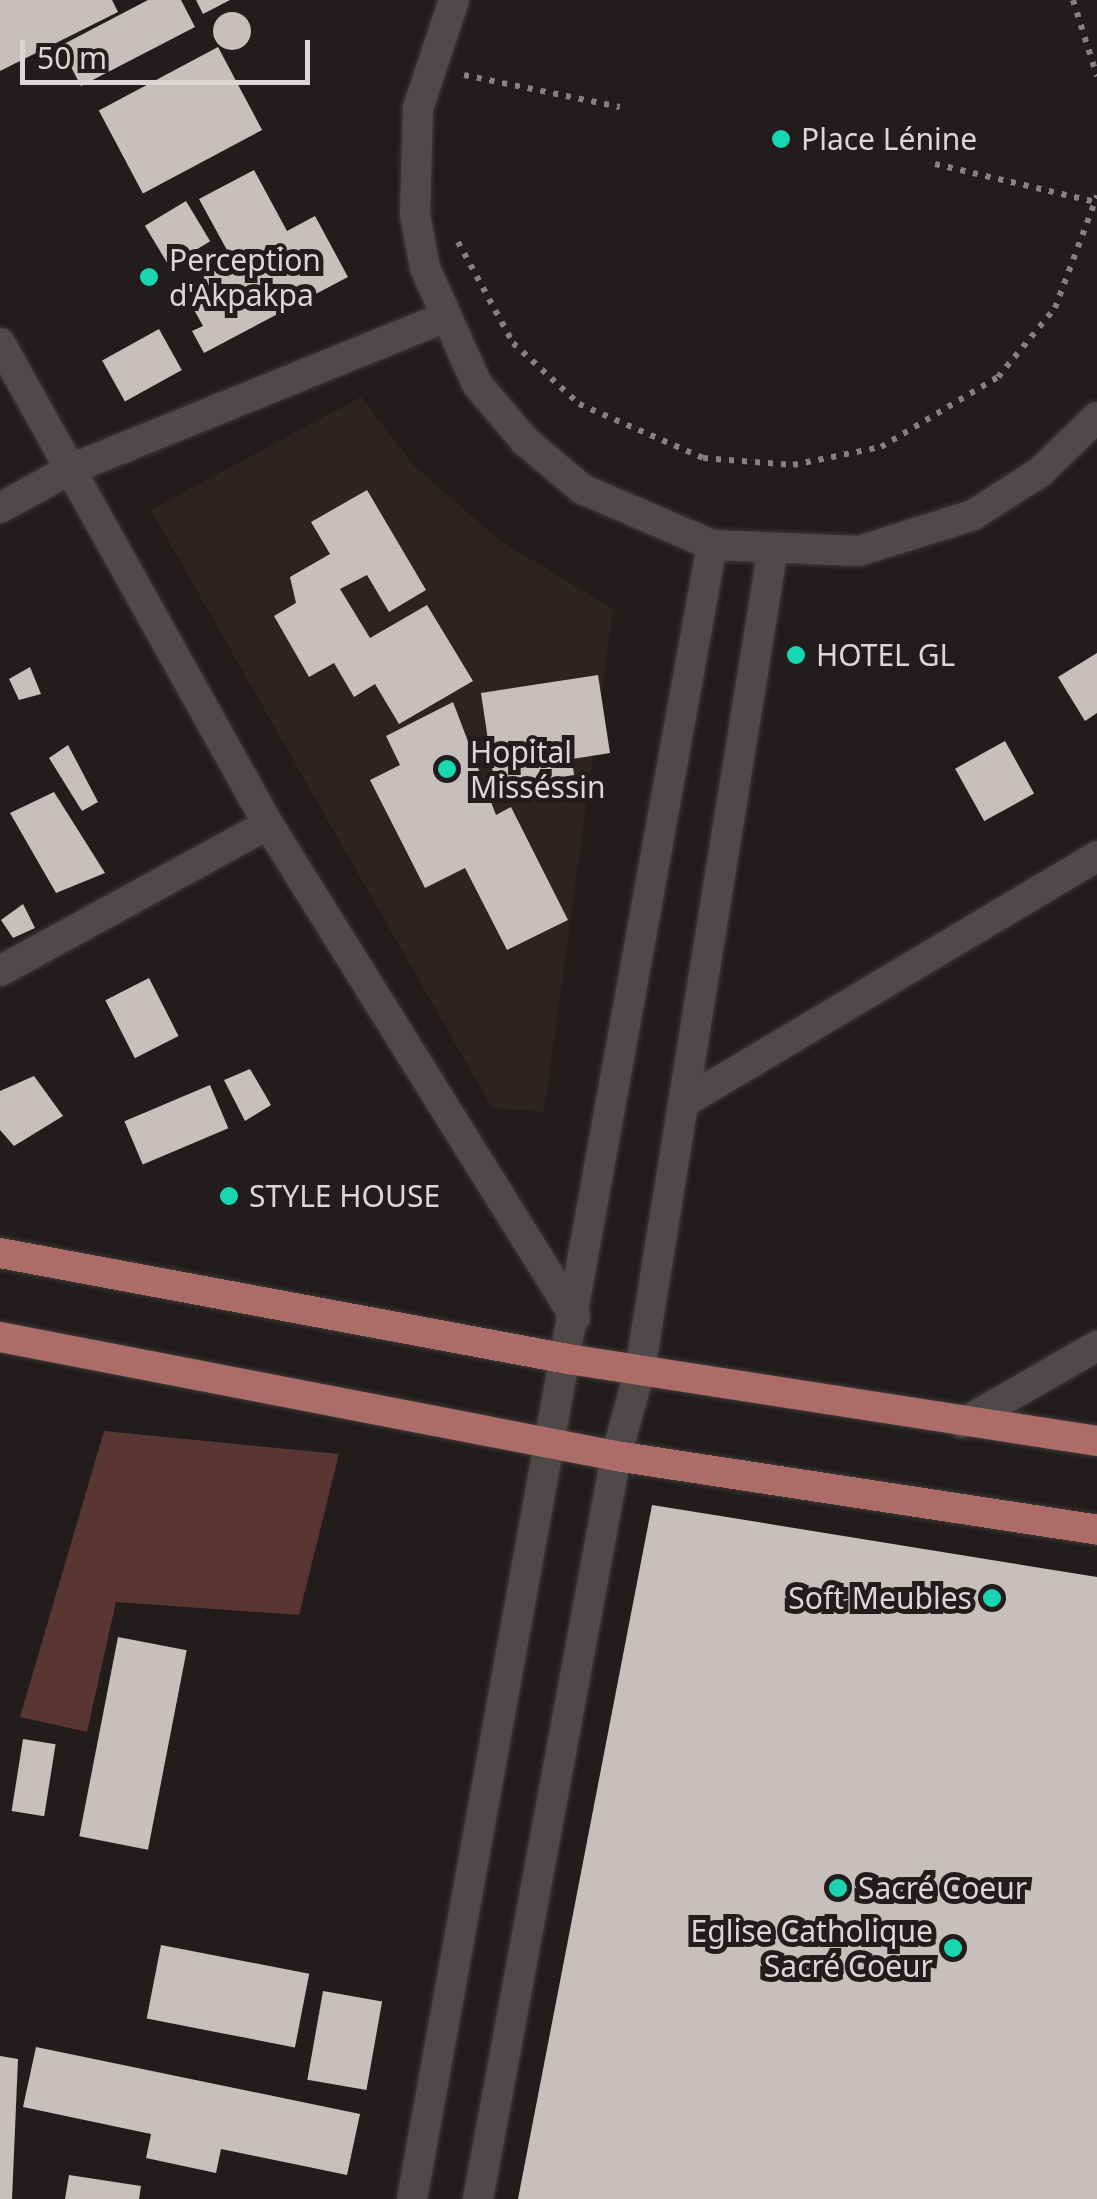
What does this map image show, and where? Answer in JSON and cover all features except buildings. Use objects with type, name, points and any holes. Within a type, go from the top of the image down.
[{"type":"main road","points":[[447,2],[426,73],[412,162],[415,215],[442,318],[477,384],[552,466],[631,516],[712,545],[772,554],[859,552],[936,531],[1030,480],[1097,417]]},
{"type":"main road","points":[[0,508],[71,470],[442,318]]},
{"type":"main road","points":[[0,343],[268,824],[575,1317]]},
{"type":"main road","points":[[412,2199],[549,1444],[568,1359],[712,545]]},
{"type":"main road","points":[[478,2199],[616,1456],[640,1370],[772,554]]},
{"type":"main road","points":[[0,971],[268,824]]},
{"type":"main road","points":[[683,1103],[1097,856]]},
{"type":"main road","points":[[0,1253],[568,1359],[1097,1442]]},
{"type":"main road","points":[[1,1344],[616,1456],[1097,1530]]},
{"type":"main road","points":[[963,1423],[1097,1346]]},
{"type":"path","points":[[1073,0],[1097,76]]},
{"type":"path","points":[[446,71],[620,107]]},
{"type":"path","points":[[451,222],[513,343],[579,404],[703,458],[793,465],[881,447],[998,377],[1055,308],[1096,199],[935,164]]},
{"type":"shaded area","name":"Hopital Misséssin","points":[[361,397],[414,466],[502,542],[613,609],[544,1112],[492,1108],[151,510]]},
{"type":"shaded area","points":[[104,1431],[339,1454],[299,1615],[116,1602],[87,1732],[20,1717]]},
{"type":"place","name":"Place Lénine","points":[[781,139]]},
{"type":"place","name":"Perception d'Akpakpa","points":[[149,277]]},
{"type":"place","name":"HOTEL GL","points":[[796,655]]},
{"type":"place","name":"Hopital Misséssin","points":[[447,769]]},
{"type":"place","name":"STYLE HOUSE","points":[[229,1196]]},
{"type":"place","name":"Soft Meubles","points":[[992,1598]]},
{"type":"place","name":"Sacré Coeur","points":[[838,1888]]},
{"type":"place","name":"Eglise Catholique Sacré Coeur","points":[[953,1948]]}]
